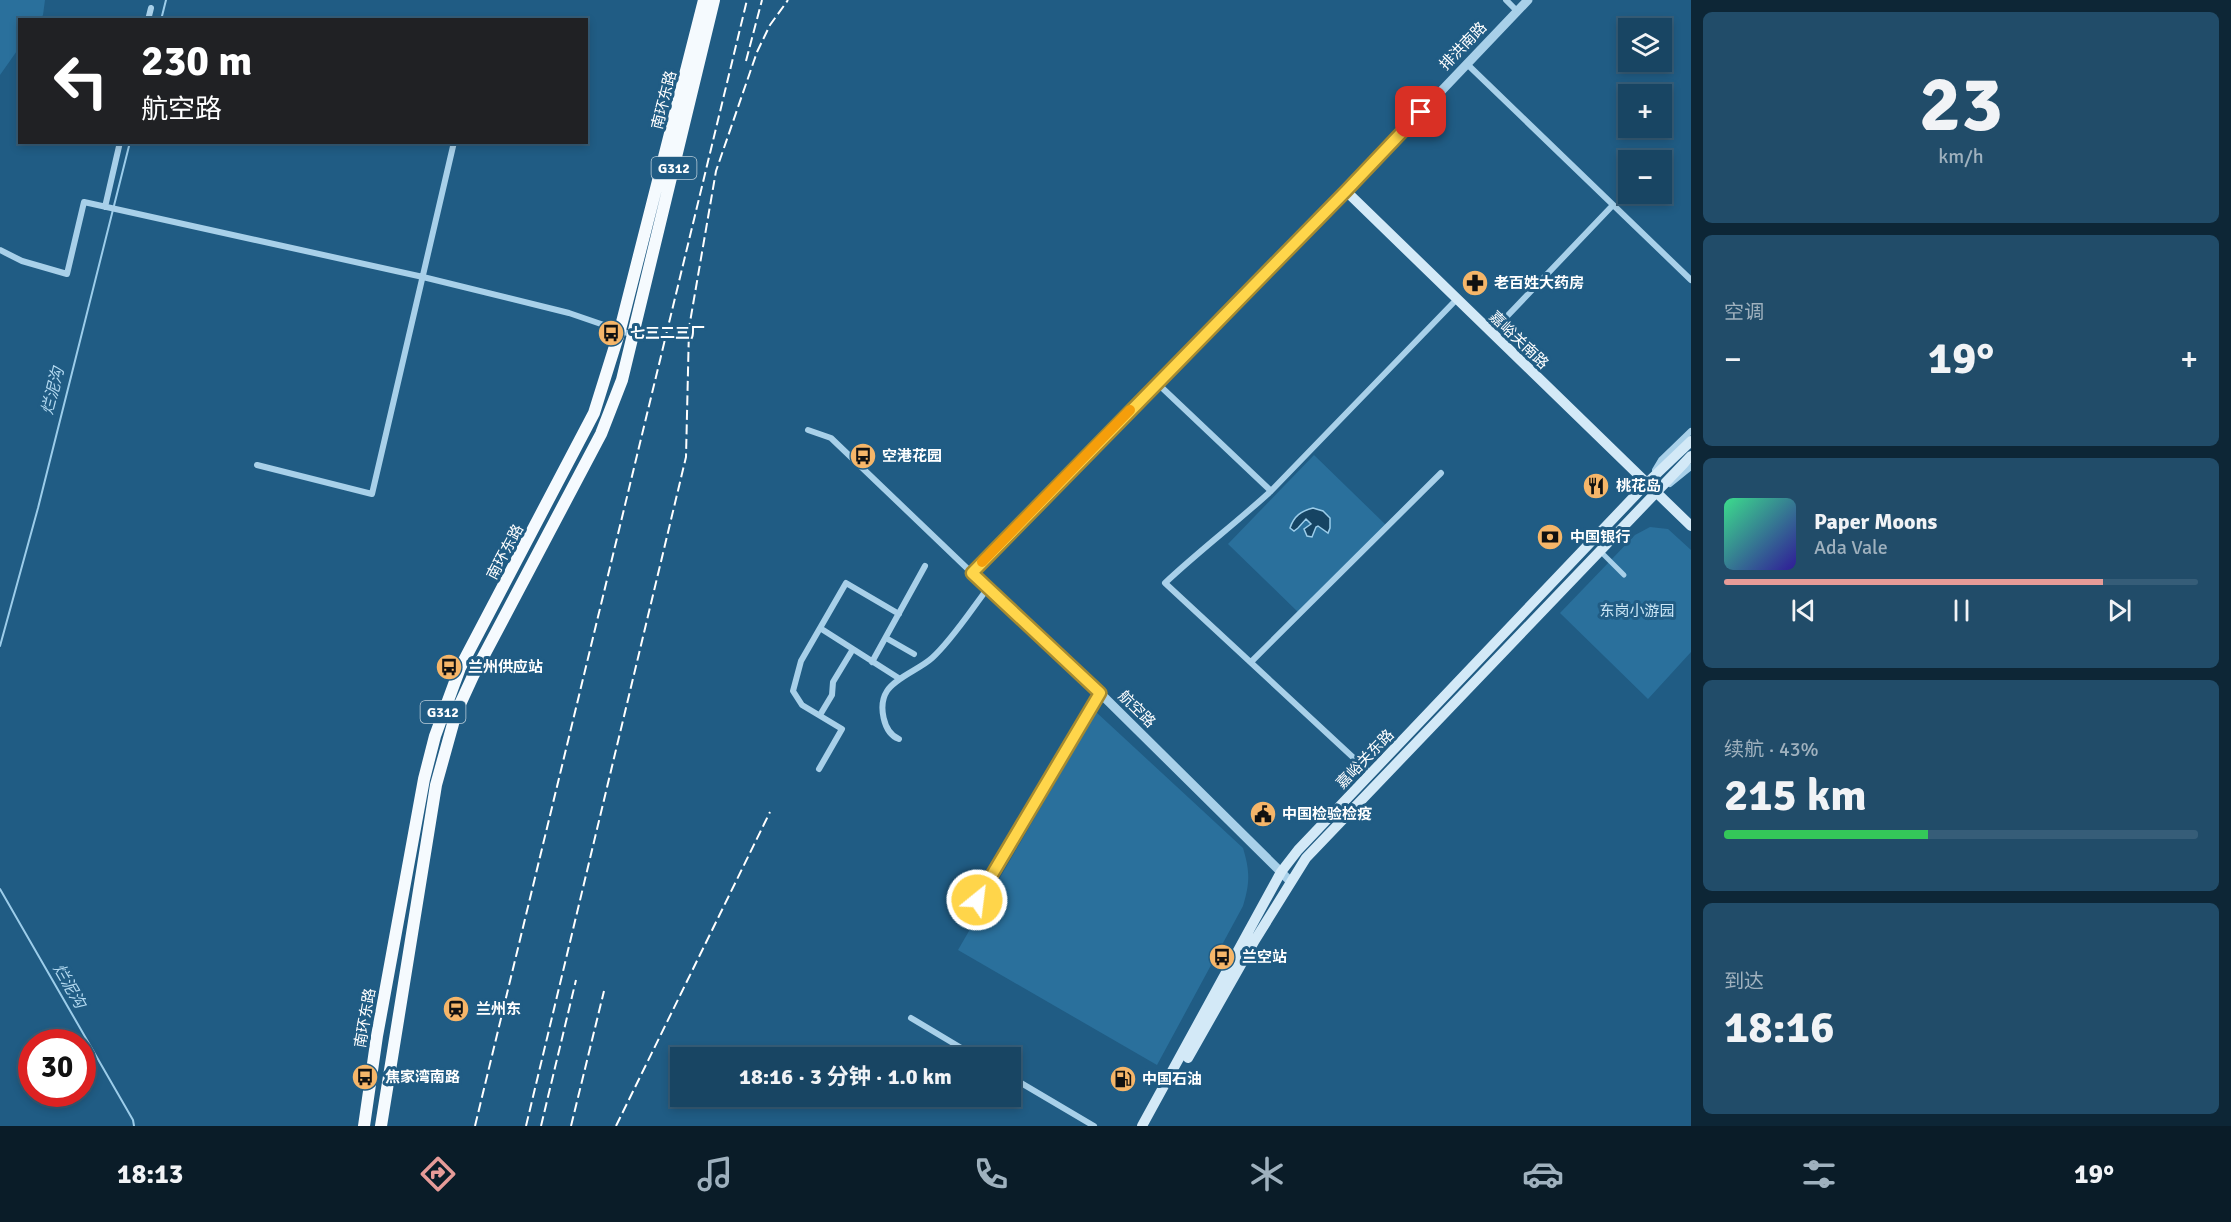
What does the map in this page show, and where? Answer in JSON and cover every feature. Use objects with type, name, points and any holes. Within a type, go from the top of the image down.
[{"type":"highway","name":"南环东路","points":[[364,1126],[377,1036],[424,779],[444,710],[460,668],[594,413],[620,330],[704,0]]},
{"type":"highway","name":"南环东路","points":[[381,1126],[436,785],[456,713],[473,676],[601,434],[622,380],[714,0]]},
{"type":"highway","points":[[377,1036],[394,1038]]},
{"type":"main road","name":"嘉峪关南路","points":[[1346,191],[1691,526]]},
{"type":"main road","name":"嘉峪关东路","points":[[1143,1126],[1281,872],[1298,850],[1647,483],[1691,441]]},
{"type":"main road","name":"嘉峪关东路","points":[[1151,1126],[1255,940],[1306,858],[1691,456]]},
{"type":"street","points":[[1506,0],[1517,11]]},
{"type":"street","name":"排洪南路","points":[[972,573],[1346,191],[1528,0]]},
{"type":"street","points":[[148,18],[151,8]]},
{"type":"street","points":[[1467,64],[1691,280]]},
{"type":"street","points":[[105,207],[120,144]]},
{"type":"street","points":[[257,465],[372,494],[454,144]]},
{"type":"street","points":[[0,250],[22,261],[67,274],[84,202],[423,277],[569,313],[634,335]]},
{"type":"street","points":[[1491,333],[1613,205]]},
{"type":"street","points":[[1371,774],[1165,583],[1271,491],[1456,300]]},
{"type":"street","points":[[1157,383],[1271,491]]},
{"type":"street","name":"航空路","points":[[808,430],[831,438],[1100,693],[1290,881]]},
{"type":"street","points":[[1647,483],[1661,460],[1691,430]]},
{"type":"street","points":[[1657,494],[1691,467]]},
{"type":"street","points":[[1251,662],[1441,473]]},
{"type":"street","points":[[1601,552],[1624,575]]},
{"type":"street","points":[[872,662],[925,566]]},
{"type":"street","points":[[819,770],[842,729],[802,705],[793,691],[801,662],[846,583],[898,614]]},
{"type":"street","points":[[899,740],[889,732],[882,706],[888,689],[934,657],[988,588]]},
{"type":"street","points":[[820,628],[900,679]]},
{"type":"street","points":[[886,638],[914,654]]},
{"type":"street","points":[[820,715],[832,695],[833,682],[853,649]]},
{"type":"street","points":[[977,900],[1100,693]]},
{"type":"street","points":[[911,1018],[960,1047]]},
{"type":"street","points":[[1021,1083],[1094,1126]]},
{"type":"green space","points":[[0,0],[45,0],[41,18],[18,18],[18,49],[0,75]]},
{"type":"green space","points":[[1314,455],[1386,525],[1300,614],[1228,544]]},
{"type":"green space","name":"东岗小游园","points":[[1650,527],[1668,529],[1691,550],[1691,652],[1648,699],[1560,613],[1635,535]]},
{"type":"green space","points":[[1096,712],[1243,848],[1247,864],[1248,884],[1243,906],[1157,1065],[958,950]]},
{"type":"shaded area","points":[[1313,508],[1323,511],[1330,518],[1328,533],[1318,526],[1312,537],[1307,536],[1304,529],[1311,524],[1306,519],[1294,531],[1290,528],[1298,515]]},
{"type":"waterway","name":"烂泥沟","points":[[162,18],[166,0]]},
{"type":"waterway","name":"烂泥沟","points":[[0,646],[38,508],[129,144]]},
{"type":"waterway","name":"烂泥沟","points":[[0,889],[133,1120],[134,1126]]},
{"type":"railway","points":[[475,1126],[747,0]]},
{"type":"railway","points":[[746,61],[762,0]]},
{"type":"railway","points":[[526,1126],[686,457],[689,328],[716,171],[757,52],[770,25],[788,0]]},
{"type":"railway","points":[[616,1126],[770,812]]},
{"type":"railway","points":[[541,1126],[576,980]]},
{"type":"railway","points":[[571,1126],[604,991]]},
{"type":"slow traffic","points":[[982,562],[1130,410]]},
{"type":"place","name":"老百姓大药房","points":[[1475,283]]},
{"type":"place","name":"七三二三厂","points":[[611,333]]},
{"type":"place","name":"空港花园","points":[[863,456]]},
{"type":"place","name":"桃花岛","points":[[1596,486]]},
{"type":"place","name":"中国银行","points":[[1550,537]]},
{"type":"place","name":"兰州供应站","points":[[449,667]]},
{"type":"place","name":"中国检验检疫","points":[[1263,814]]},
{"type":"place","name":"兰空站","points":[[1222,957]]},
{"type":"place","name":"兰州东","points":[[456,1009]]},
{"type":"place","name":"焦家湾南路","points":[[365,1077]]},
{"type":"place","name":"中国石油","points":[[1123,1079]]},
{"type":"route","points":[[977,900],[1100,693],[972,573],[1421,112]]}]
